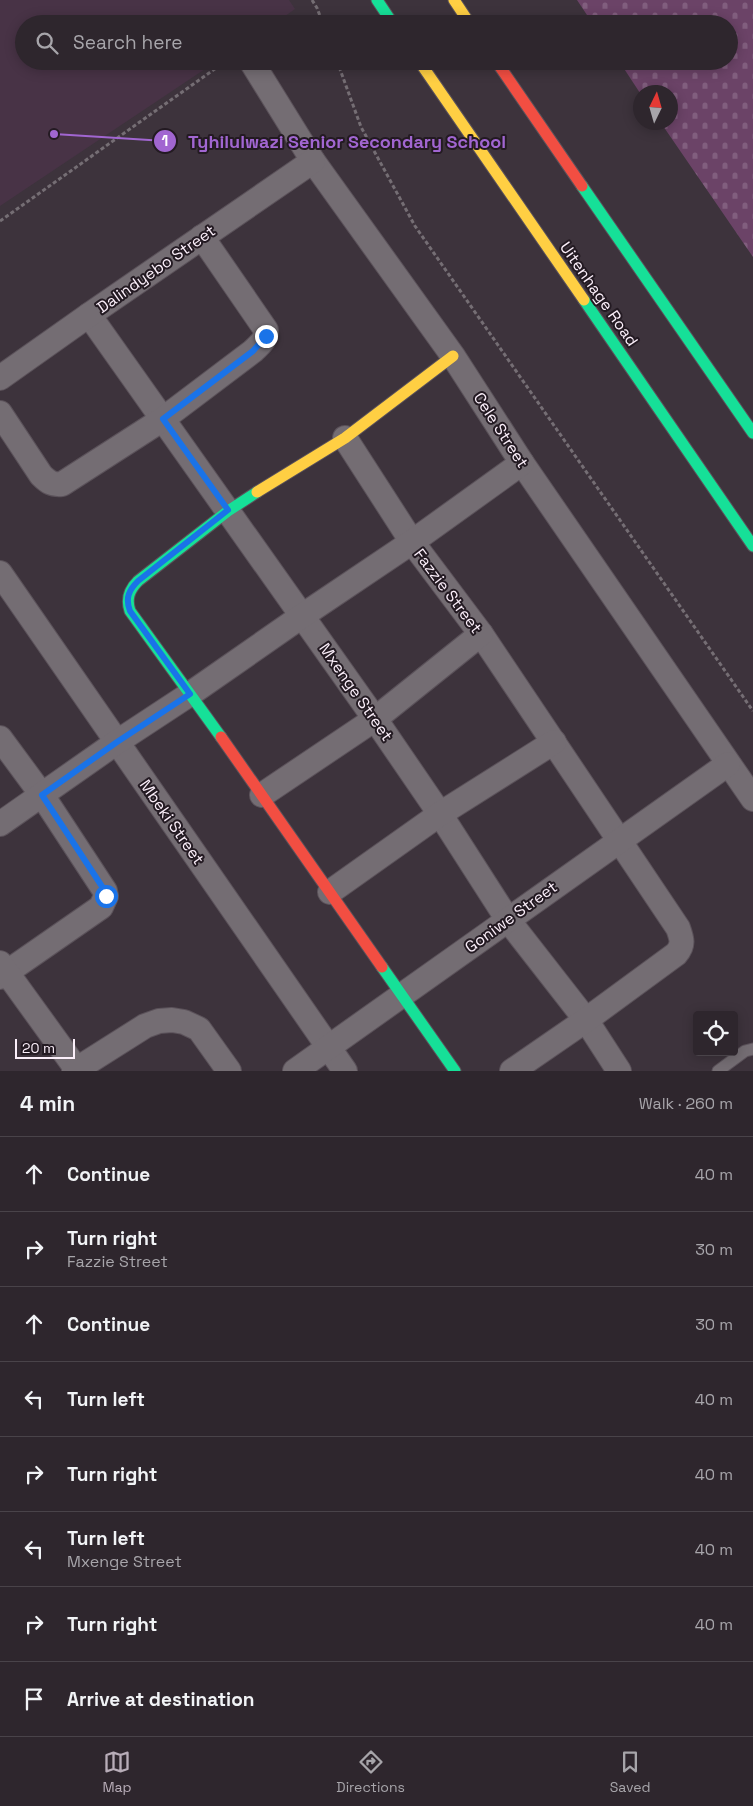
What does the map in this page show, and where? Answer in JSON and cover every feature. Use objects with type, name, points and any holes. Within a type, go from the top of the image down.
[{"type":"main road","points":[[377,0],[387,15]]},
{"type":"main road","points":[[454,0],[464,15]]},
{"type":"main road","name":"Uitenhage Road","points":[[425,70],[753,546]]},
{"type":"main road","points":[[502,70],[753,433]]},
{"type":"main road","points":[[453,356],[345,438],[282,475],[228,510],[138,581],[128,595],[127,604],[130,611],[262,795],[455,1071]]},
{"type":"street","name":"Cele Street","points":[[257,70],[313,161],[453,356],[522,463],[753,799]]},
{"type":"street","name":"Dalindyebo Street","points":[[0,378],[313,161]]},
{"type":"street","points":[[0,413],[41,475],[48,482],[55,485],[62,484],[163,419],[253,351],[266,336],[266,330],[202,237]]},
{"type":"street","name":"Mxenge Street","points":[[89,315],[375,719],[440,814],[508,920],[586,1020],[619,1071]]},
{"type":"street","name":"Fazzie Street","points":[[345,438],[412,542],[481,634],[678,928],[682,940],[681,948],[676,954],[586,1020]]},
{"type":"street","points":[[0,824],[117,742],[412,542],[522,463]]},
{"type":"street","name":"Mbeki Street","points":[[0,573],[345,1071]]},
{"type":"street","points":[[262,795],[375,719],[481,634]]},
{"type":"street","points":[[0,738],[42,795],[105,891],[106,896],[102,906],[2,971],[76,1070],[145,1026],[159,1021],[172,1020],[184,1022],[199,1029],[229,1071]]},
{"type":"street","points":[[330,892],[440,814],[554,742]]},
{"type":"street","name":"Goniwe Street","points":[[295,1071],[728,764]]},
{"type":"street","points":[[512,1071],[586,1020]]},
{"type":"lane","points":[[718,1071],[745,1051],[753,1049]]},
{"type":"path","points":[[312,0],[320,15]]},
{"type":"path","points":[[0,221],[213,70]]},
{"type":"path","points":[[340,70],[361,127],[414,226],[753,711]]},
{"type":"shaded area","points":[[0,0],[289,0],[295,9],[287,15],[15,15],[15,70],[204,70],[0,206]]},
{"type":"green space","points":[[577,0],[753,0],[753,257],[666,130],[678,130],[678,85],[635,85],[625,70],[738,70],[738,15],[587,15]]},
{"type":"traffic: fast","points":[[377,0],[387,15]]},
{"type":"traffic: fast","points":[[582,186],[753,433]]},
{"type":"traffic: fast","points":[[584,300],[753,546]]},
{"type":"traffic: fast","points":[[221,737],[130,611],[128,599],[130,591],[138,581],[228,511],[257,492]]},
{"type":"traffic: fast","points":[[382,967],[455,1071]]},
{"type":"traffic: slow","points":[[454,0],[464,15]]},
{"type":"traffic: slow","points":[[425,70],[584,300]]},
{"type":"traffic: slow","points":[[257,492],[345,438],[453,356]]},
{"type":"traffic: jam","points":[[502,70],[582,186]]},
{"type":"traffic: jam","points":[[221,737],[382,967]]},
{"type":"place","name":"Tyhilulwazi Senior Secondary School","points":[[54,134]]},
{"type":"route","points":[[106,896],[105,891],[42,795],[117,742],[190,694],[130,611],[127,604],[128,595],[138,581],[228,510],[163,419],[253,351],[266,336]]}]
